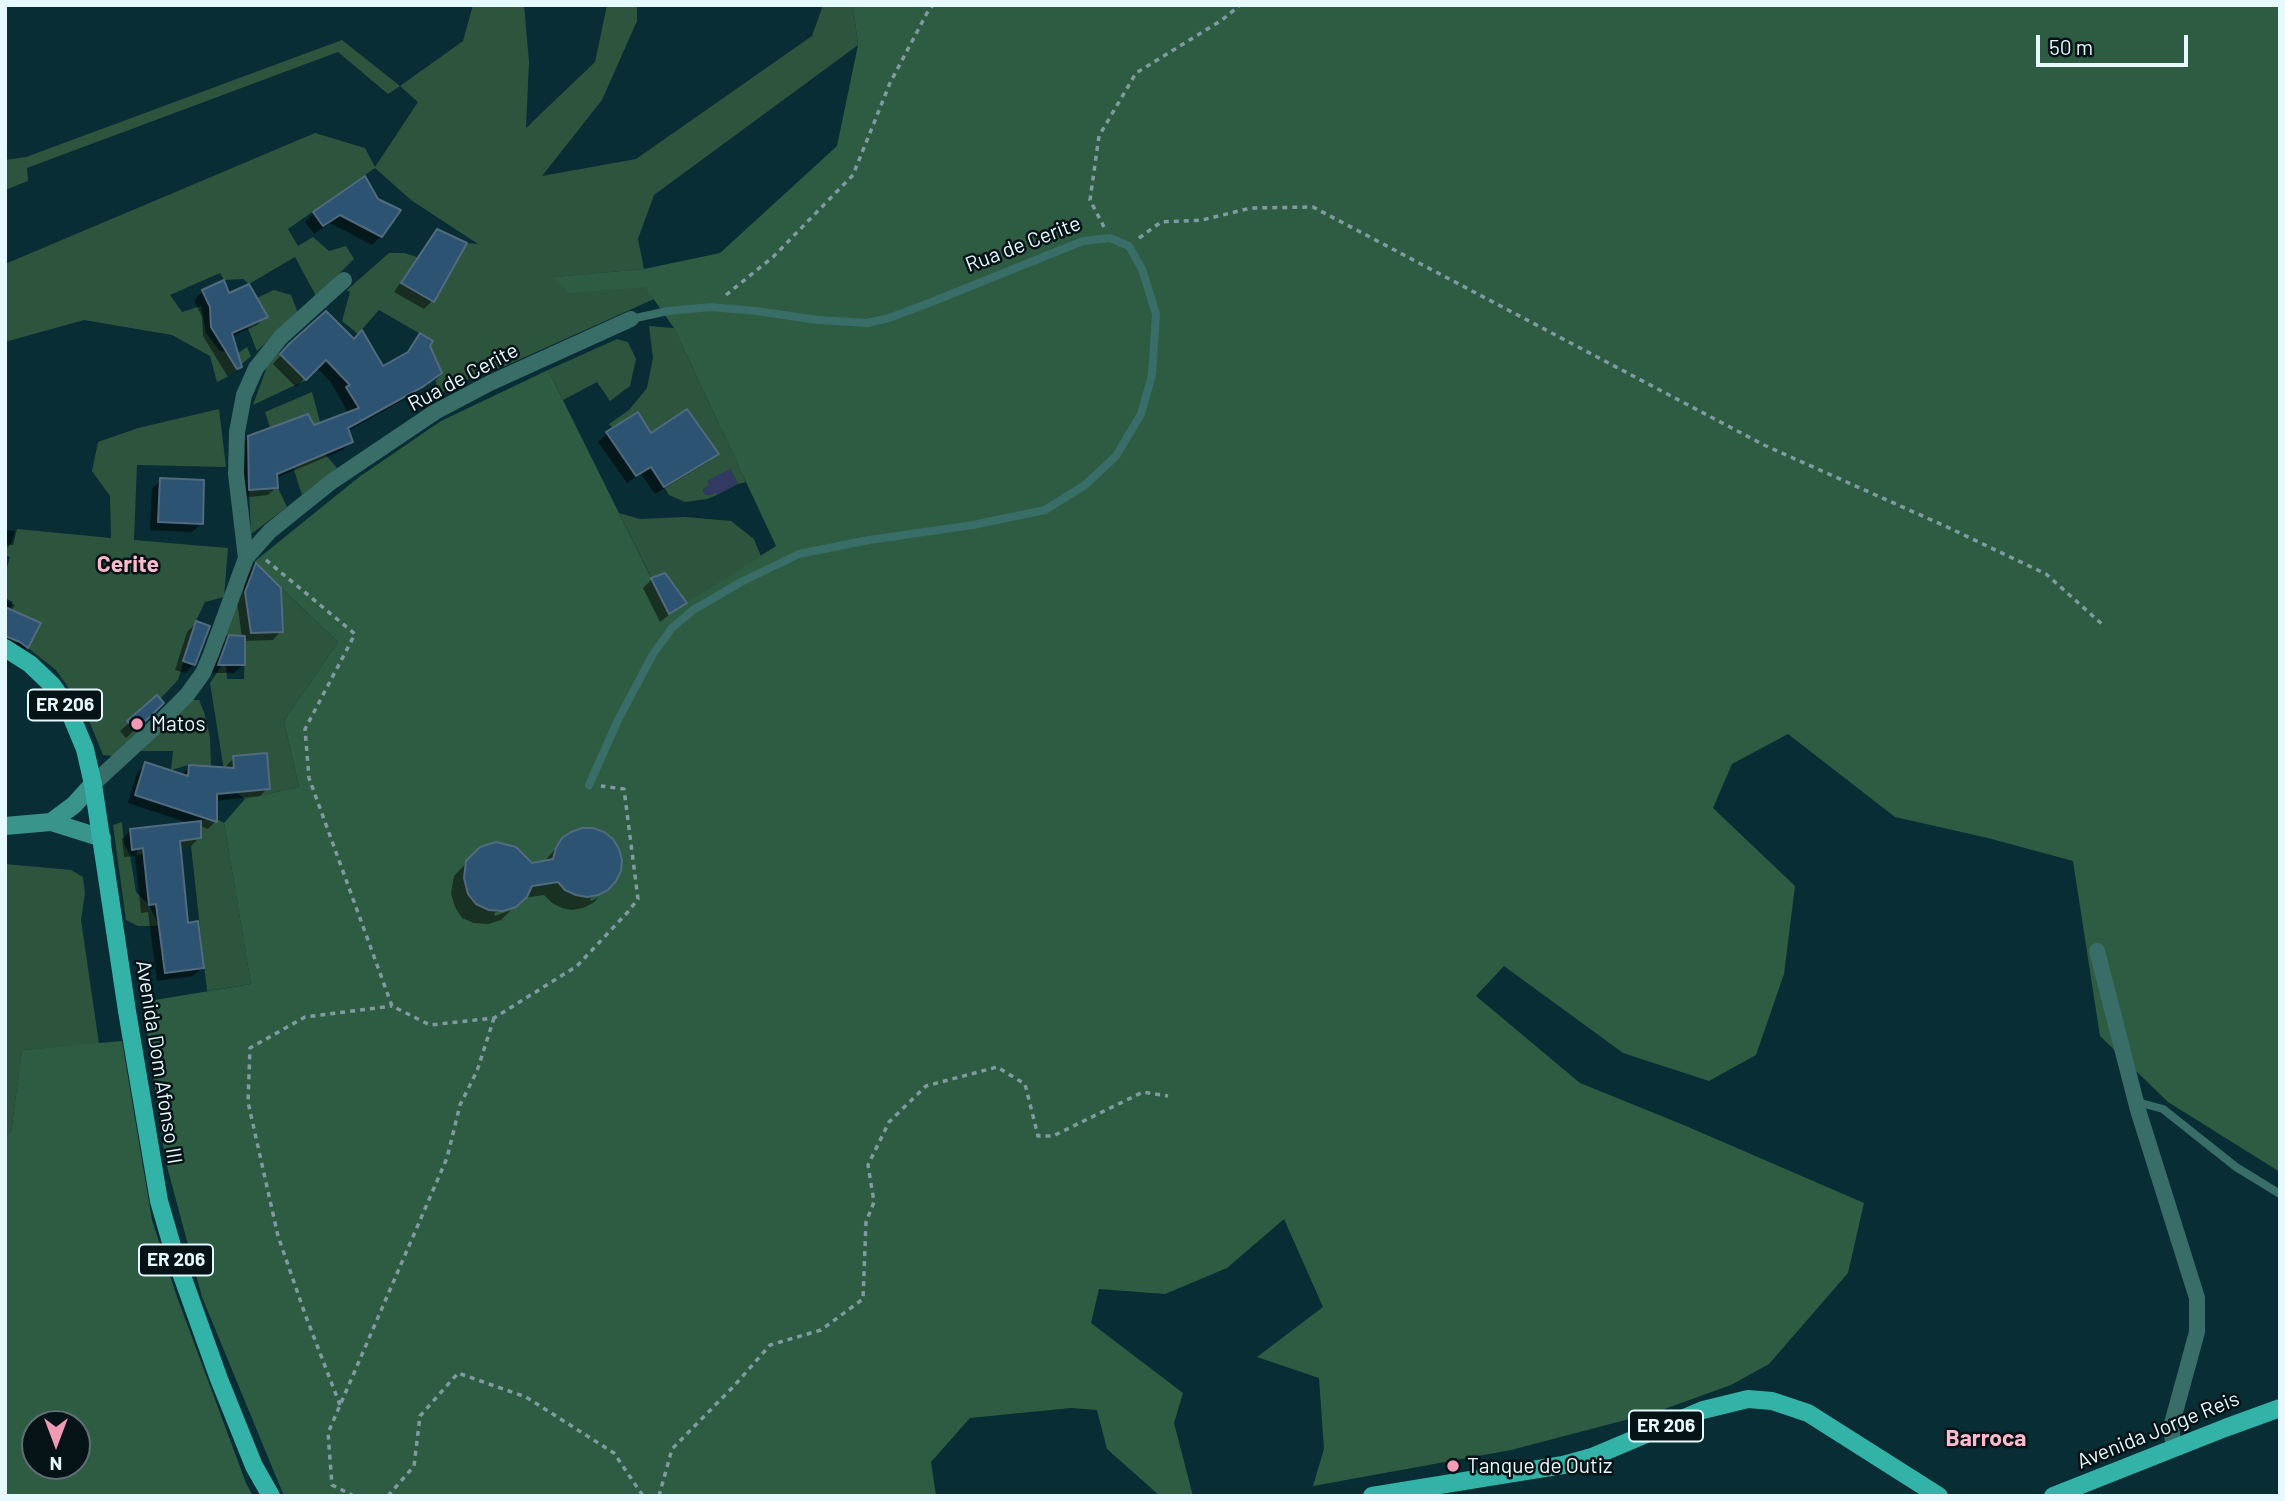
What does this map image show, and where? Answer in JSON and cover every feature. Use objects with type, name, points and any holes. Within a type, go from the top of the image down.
[{"type":"main road","name":"Avenida Dom Afonso III","points":[[5,648],[18,654],[41,674],[60,696],[74,720],[85,749],[102,838],[127,1011],[159,1201],[175,1256],[219,1379],[254,1466],[271,1496]]},
{"type":"main road","name":"ER 206","points":[[1371,1496],[1563,1465],[1592,1457],[1703,1410],[1732,1401],[1756,1399],[1780,1403],[1808,1413],[1939,1496]]},
{"type":"main road","name":"Avenida Jorge Reis","points":[[2053,1496],[2280,1408]]},
{"type":"street","name":"Rua de Cerite","points":[[250,554],[236,474],[237,432],[244,395],[256,368],[281,337],[344,280]]},
{"type":"street","name":"Rua de Cerite","points":[[93,784],[121,761],[187,695],[211,654],[250,554],[270,531],[331,482],[435,412],[490,383],[631,319]]},
{"type":"street","points":[[51,822],[74,805],[93,784]]},
{"type":"street","points":[[5,825],[51,822],[102,838]]},
{"type":"street","points":[[2097,951],[2136,1102],[2197,1298],[2197,1332],[2171,1427],[2174,1448]]},
{"type":"lane","name":"Rua de Cerite","points":[[631,319],[668,311],[711,307],[867,323],[929,303],[1083,241],[1110,238],[1129,246]]},
{"type":"lane","points":[[589,785],[618,720],[653,654],[672,628],[693,610],[743,581],[799,554],[869,540],[974,525],[1045,510],[1085,485],[1116,456],[1141,414],[1152,375],[1156,314],[1142,269],[1129,246]]},
{"type":"lane","points":[[2136,1102],[2163,1109],[2236,1167],[2280,1194]]},
{"type":"path","points":[[711,307],[772,257],[853,175],[890,83],[933,5]]},
{"type":"path","points":[[1110,238],[1090,200],[1099,136],[1136,73],[1222,20],[1240,5]]},
{"type":"path","points":[[1129,246],[1161,222],[1202,220],[1251,208],[1313,207],[1764,445],[1945,526],[2046,575],[2103,625]]},
{"type":"path","points":[[250,554],[355,634],[305,729],[309,778],[392,1006]]},
{"type":"path","points":[[340,1405],[278,1236],[248,1102],[250,1048],[305,1017],[392,1006],[430,1025],[494,1018],[577,965],[638,899],[624,789],[589,785]]},
{"type":"path","points":[[354,1496],[332,1485],[328,1433],[447,1158],[460,1105],[477,1071],[494,1018]]},
{"type":"path","points":[[659,1496],[672,1449],[770,1345],[821,1330],[863,1299],[866,1222],[874,1202],[868,1165],[889,1122],[926,1086],[996,1067],[1025,1084],[1038,1136],[1053,1136],[1143,1092],[1168,1096]]},
{"type":"path","points":[[388,1496],[414,1466],[420,1416],[458,1373],[526,1397],[614,1453],[643,1496]]},
{"type":"green space","points":[[473,5],[524,5],[529,62],[526,128],[595,62],[607,5],[637,5],[637,21],[602,100],[542,176],[636,159],[812,36],[823,5],[853,5],[858,45],[654,195],[638,239],[644,269],[555,277],[568,294],[645,286],[654,299],[505,366],[460,382],[441,393],[437,390],[436,380],[442,373],[435,358],[424,362],[429,339],[379,310],[358,334],[342,321],[350,292],[347,290],[389,253],[404,253],[417,257],[402,283],[434,302],[448,277],[438,270],[458,259],[467,243],[478,244],[411,200],[375,168],[288,229],[298,246],[313,237],[329,251],[346,246],[354,259],[316,296],[295,257],[249,284],[243,279],[224,280],[220,273],[170,295],[182,312],[201,306],[206,333],[220,351],[238,353],[247,347],[251,356],[229,376],[217,382],[210,356],[172,335],[84,320],[5,342],[5,264],[315,133],[365,148],[375,167],[418,102],[400,86],[463,41]]},
{"type":"green space","points":[[853,5],[2280,5],[2280,1172],[2168,1102],[2100,1036],[2073,861],[1895,817],[1788,734],[1732,764],[1713,808],[1795,886],[1784,974],[1756,1055],[1709,1081],[1623,1053],[1504,966],[1476,996],[1580,1083],[1864,1203],[1848,1273],[1769,1364],[1731,1385],[1656,1412],[1511,1450],[1313,1486],[1324,1449],[1319,1378],[1257,1357],[1323,1307],[1284,1219],[1227,1268],[1165,1294],[1099,1289],[1091,1323],[1183,1393],[1174,1423],[1193,1496],[1160,1496],[1107,1449],[1097,1410],[1071,1408],[970,1418],[931,1462],[936,1496],[284,1496],[202,1297],[165,1159],[143,1002],[251,984],[224,823],[245,799],[299,787],[284,721],[338,642],[254,562],[359,477],[441,421],[548,370],[669,614],[776,546],[674,328],[645,287],[568,294],[554,277],[644,269],[720,253],[837,146],[858,45]]},
{"type":"green space","points":[[342,40],[400,86],[388,94],[338,52],[27,168],[28,181],[5,190],[5,160],[26,157]]},
{"type":"green space","points":[[274,290],[291,295],[298,313],[257,351],[247,326],[268,317],[257,298]]},
{"type":"green space","points":[[649,326],[674,328],[746,482],[738,484],[730,469],[703,490],[705,494],[715,492],[717,495],[685,502],[669,495],[664,487],[719,454],[687,409],[651,433],[638,413],[613,428],[609,424],[629,410],[647,388],[653,358]]},
{"type":"green space","points":[[617,339],[628,342],[636,359],[630,386],[610,401],[597,382],[563,400],[548,370]]},
{"type":"green space","points":[[279,353],[306,380],[253,405],[269,361]]},
{"type":"green space","points":[[312,392],[320,422],[271,430],[265,412]]},
{"type":"green space","points":[[219,409],[226,467],[137,465],[134,540],[228,548],[224,597],[205,602],[196,621],[178,680],[160,699],[156,695],[128,721],[138,734],[113,756],[103,755],[85,711],[56,670],[28,648],[41,623],[10,609],[13,602],[5,598],[5,574],[10,557],[5,555],[5,544],[13,545],[17,529],[111,538],[110,496],[92,471],[98,442],[138,428]]},
{"type":"green space","points":[[324,453],[337,468],[302,495],[293,467]]},
{"type":"green space","points":[[278,488],[287,507],[251,534],[249,490]]},
{"type":"green space","points":[[619,513],[640,519],[685,517],[731,521],[754,539],[761,556],[687,603],[665,574],[651,577]]},
{"type":"green space","points":[[243,583],[249,623],[256,623],[258,633],[283,632],[281,588],[338,642],[284,721],[299,787],[245,799],[236,792],[235,780],[225,777],[210,683],[222,665],[226,665],[227,679],[244,679],[245,636],[222,635]]},
{"type":"green space","points":[[192,700],[199,700],[204,712],[210,737],[211,766],[189,765],[171,770],[173,751],[141,751]]},
{"type":"green space","points":[[217,819],[224,823],[251,984],[207,991],[191,846],[137,855],[137,849],[162,846],[176,840],[201,838],[201,820]]},
{"type":"green space","points":[[122,822],[124,843],[130,855],[136,892],[149,905],[159,926],[138,926],[126,920],[113,825]]},
{"type":"green space","points":[[5,864],[71,870],[83,877],[85,893],[81,920],[99,1044],[22,1050],[11,1133],[5,1134]]},
{"type":"green space","points":[[122,1041],[152,1220],[177,1297],[253,1496],[5,1496],[5,1134],[11,1133],[22,1050]]},
{"type":"water","points":[[730,469],[738,484],[717,495],[705,494],[703,491],[709,484],[707,481]]},
{"type":"building","points":[[365,176],[378,199],[401,210],[382,237],[340,215],[323,226],[313,212]]},
{"type":"building","points":[[437,229],[467,243],[434,302],[401,283]]},
{"type":"building","points":[[224,280],[229,293],[249,284],[268,317],[232,333],[242,367],[237,369],[211,327],[210,307],[202,290]]},
{"type":"building","points":[[326,311],[354,339],[362,330],[383,366],[408,352],[420,333],[433,341],[430,346],[442,373],[424,386],[348,428],[353,442],[277,474],[278,488],[249,490],[248,436],[308,414],[314,425],[359,408],[346,387],[350,385],[326,360],[306,380],[280,354]]},
{"type":"building","points":[[687,409],[719,454],[664,487],[651,467],[636,476],[606,432],[638,412],[651,433]]},
{"type":"building","points":[[160,478],[204,480],[203,524],[158,522]]},
{"type":"building","points":[[256,563],[281,588],[283,632],[251,633],[245,592]]},
{"type":"building","points":[[665,573],[687,603],[669,614],[651,578]]},
{"type":"building","points":[[5,607],[41,623],[28,648],[5,636]]},
{"type":"building","points":[[196,621],[210,626],[195,665],[183,661]]},
{"type":"building","points":[[229,635],[245,636],[245,665],[218,665]]},
{"type":"building","points":[[157,695],[164,703],[136,730],[127,721]]},
{"type":"building","points":[[267,753],[270,789],[217,794],[217,822],[135,795],[145,762],[188,776],[189,765],[234,768],[233,756]]},
{"type":"building","points":[[201,821],[201,838],[180,841],[188,923],[198,921],[204,968],[165,973],[156,904],[149,905],[143,848],[132,850],[130,829]]},
{"type":"building","points":[[582,828],[604,832],[613,839],[619,849],[621,871],[608,890],[587,897],[565,890],[558,882],[532,886],[527,897],[516,907],[503,911],[489,910],[476,904],[468,894],[464,878],[466,861],[480,847],[496,842],[516,847],[532,863],[553,859],[562,838]]},
{"type":"place","name":"Matos","points":[[137,724]]},
{"type":"place","name":"Tanque de Outiz","points":[[1453,1466]]},
{"type":"district","name":"Cerite","points":[[128,564]]},
{"type":"district","name":"Barroca","points":[[1986,1438]]}]
